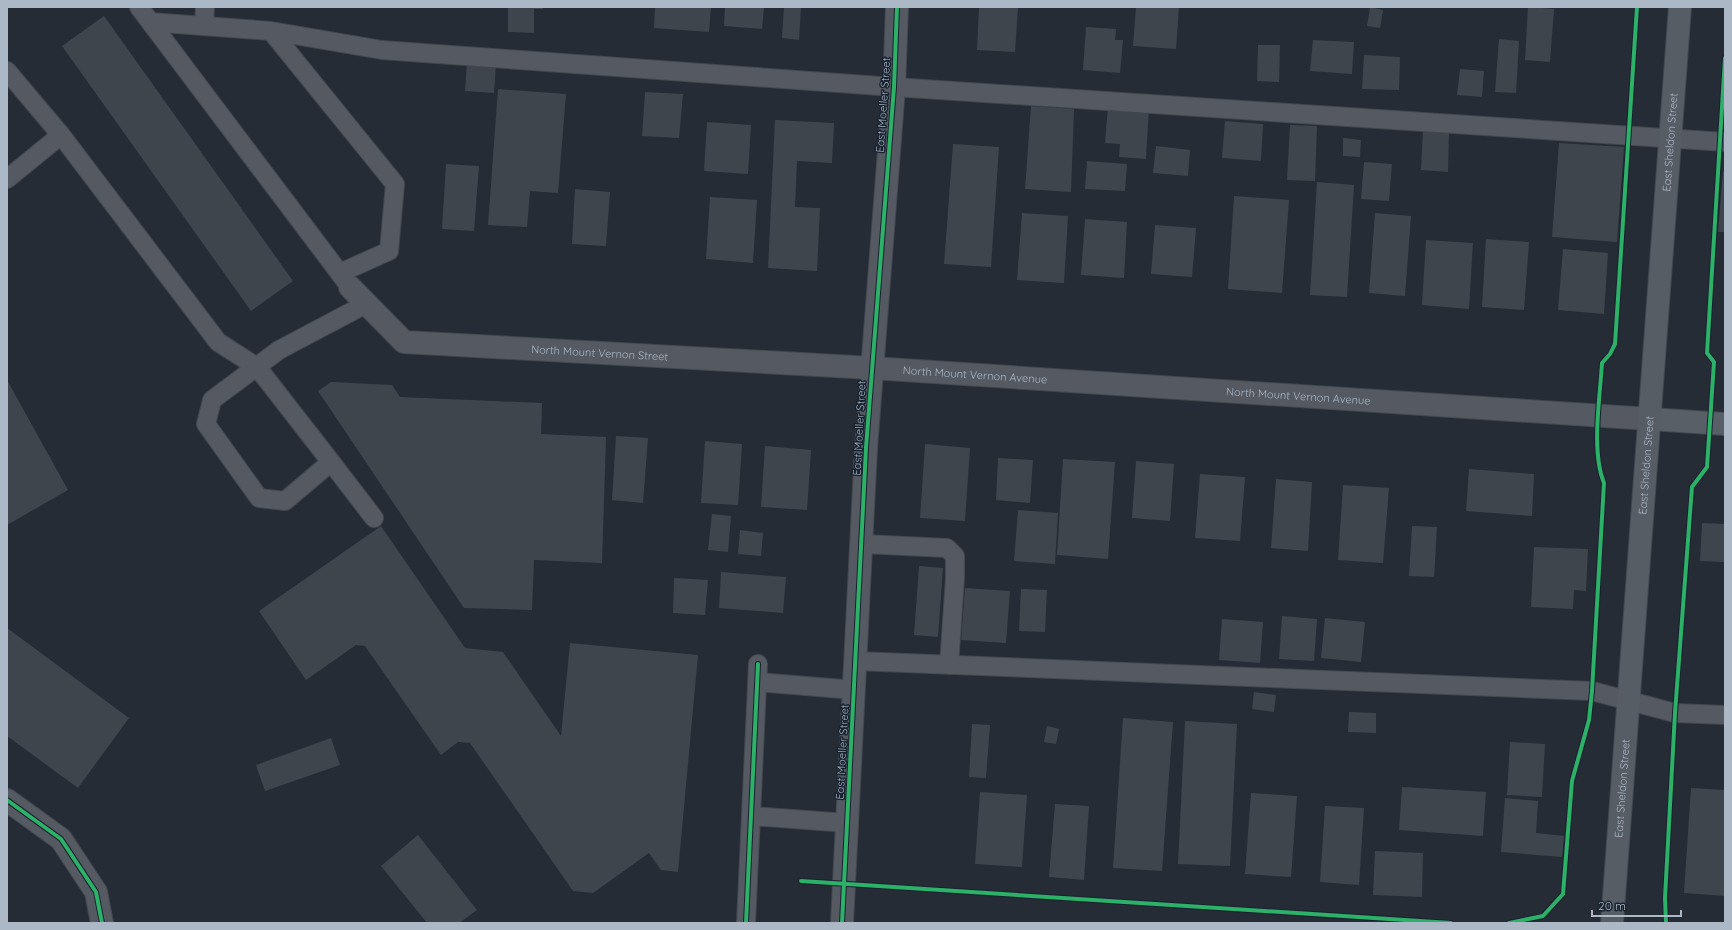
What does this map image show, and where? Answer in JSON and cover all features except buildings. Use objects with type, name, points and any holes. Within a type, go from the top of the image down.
[{"type":"main road","name":"East Sheldon Street","points":[[1612,923],[1680,7]]},
{"type":"street","name":"East Moeller Street","points":[[842,923],[872,368],[894,87],[897,7]]},
{"type":"street","name":"North Mount Vernon Street","points":[[345,280],[366,304],[404,342],[872,368]]},
{"type":"street","name":"North Mount Vernon Avenue","points":[[872,368],[1725,424]]},
{"type":"street","points":[[7,800],[61,839],[96,892],[102,923]]},
{"type":"lane","points":[[139,7],[345,280],[389,251],[395,184],[271,31]]},
{"type":"lane","points":[[204,26],[205,7]]},
{"type":"lane","points":[[150,22],[271,31],[382,50],[894,87],[1725,142]]},
{"type":"lane","points":[[7,71],[61,135],[218,342],[257,367],[374,518]]},
{"type":"lane","points":[[7,179],[61,135]]},
{"type":"lane","points":[[331,462],[285,500],[259,498],[206,424],[212,400],[286,346],[366,304]]},
{"type":"lane","points":[[863,544],[947,548],[955,556],[955,578],[949,665]]},
{"type":"lane","points":[[856,661],[1592,691],[1675,712],[1725,715]]},
{"type":"lane","points":[[746,923],[758,673],[855,690]]},
{"type":"lane","points":[[752,816],[847,823]]},
{"type":"cycle path","points":[[842,923],[866,448],[894,87],[897,7]]},
{"type":"cycle path","points":[[1509,923],[1543,916],[1563,894],[1572,781],[1589,720],[1604,483],[1598,456],[1598,408],[1602,363],[1610,354],[1615,344],[1637,7]]},
{"type":"cycle path","points":[[1666,923],[1665,898],[1675,713],[1692,487],[1707,467],[1714,362],[1707,353],[1725,58]]},
{"type":"cycle path","points":[[746,923],[758,664]]},
{"type":"cycle path","points":[[7,800],[61,839],[96,892],[102,923]]},
{"type":"cycle path","points":[[801,881],[1451,923]]}]
